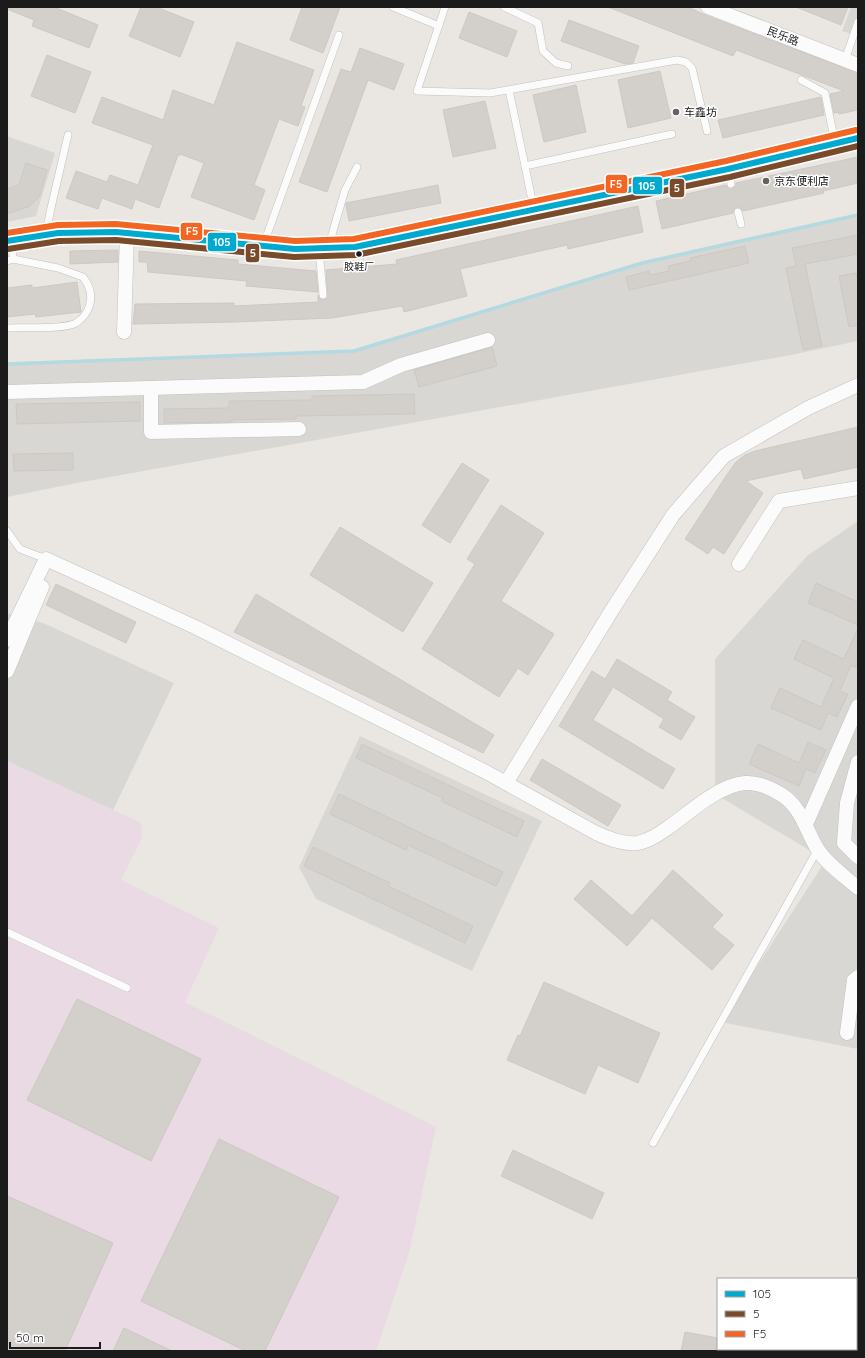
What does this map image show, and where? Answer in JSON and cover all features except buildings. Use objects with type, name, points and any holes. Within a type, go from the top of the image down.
[{"type":"main road","points":[[10,241],[58,233],[127,233],[295,249],[354,247],[534,210],[729,176],[835,143],[858,138]]},
{"type":"street","name":"民乐路","points":[[708,7],[858,65]]},
{"type":"street","points":[[124,332],[127,233]]},
{"type":"street","points":[[7,392],[364,382],[401,365],[488,340]]},
{"type":"street","points":[[506,783],[612,610],[673,515],[724,456],[808,408],[858,385]]},
{"type":"street","points":[[151,388],[151,432],[299,429]]},
{"type":"street","points":[[738,564],[779,501],[858,488]]},
{"type":"street","points":[[50,560],[195,626],[429,743],[506,783],[596,833],[611,839],[636,843],[647,840],[657,835],[715,794],[730,787],[745,783],[759,784],[772,789],[784,796],[797,810],[806,824],[818,849],[826,860],[858,888]]},
{"type":"street","points":[[7,640],[50,560]]},
{"type":"street","points":[[7,671],[50,560]]},
{"type":"street","points":[[806,824],[858,706]]},
{"type":"street","points":[[858,762],[847,803],[844,843],[858,857]]},
{"type":"street","points":[[847,1033],[854,980],[858,977]]},
{"type":"lane","points":[[393,7],[439,26]]},
{"type":"lane","points":[[445,7],[417,91],[490,93],[671,60],[682,61],[686,62],[692,68],[707,131]]},
{"type":"lane","points":[[504,7],[538,23],[544,51],[556,63],[568,66]]},
{"type":"lane","points":[[845,60],[858,22]]},
{"type":"lane","points":[[263,246],[339,35]]},
{"type":"lane","points":[[801,80],[825,93],[835,143]]},
{"type":"lane","points":[[509,90],[534,210]]},
{"type":"lane","points":[[525,166],[672,134]]},
{"type":"lane","points":[[46,235],[68,135]]},
{"type":"lane","points":[[323,295],[324,248],[345,190],[357,167]]},
{"type":"lane","points":[[738,212],[741,224]]},
{"type":"lane","points":[[7,328],[64,326],[75,323],[84,316],[88,310],[91,296],[90,290],[83,277],[58,268],[10,260],[10,241]]},
{"type":"lane","points":[[7,531],[20,549],[50,560]]},
{"type":"lane","points":[[653,1143],[818,849]]},
{"type":"lane","points":[[7,932],[128,988]]},
{"type":"shaded area","points":[[851,7],[858,7],[858,36],[842,31]]},
{"type":"shaded area","points":[[7,136],[55,153],[36,216],[7,222]]},
{"type":"shaded area","points":[[858,215],[858,341],[791,355],[82,482],[7,497],[7,363],[354,351],[642,263]]},
{"type":"shaded area","points":[[858,521],[858,1049],[721,1022],[826,860],[715,794],[715,659],[807,556]]},
{"type":"shaded area","points":[[7,613],[43,623],[174,683],[113,810],[7,761]]},
{"type":"shaded area","points":[[360,736],[542,821],[472,971],[316,899],[299,867]]},
{"type":"shaded area","points":[[7,761],[141,823],[142,837],[121,880],[219,928],[185,1002],[436,1127],[409,1253],[376,1351],[7,1351]]},
{"type":"waterway","points":[[7,364],[354,351],[642,263],[858,215]]},
{"type":"transit line","name":"F5","points":[[7,233],[58,225],[116,224],[295,241],[354,239],[726,161],[856,130]]},
{"type":"transit line","name":"105","points":[[7,241],[58,233],[116,232],[295,249],[355,247],[728,169],[858,138]]},
{"type":"transit line","name":"5","points":[[8,249],[59,241],[116,240],[294,257],[356,255],[730,177],[858,146]]},
{"type":"place","name":"车鑫坊","points":[[676,112]]},
{"type":"place","name":"京东便利店","points":[[766,181]]},
{"type":"place","name":"胶鞋厂","points":[[359,254]]}]
